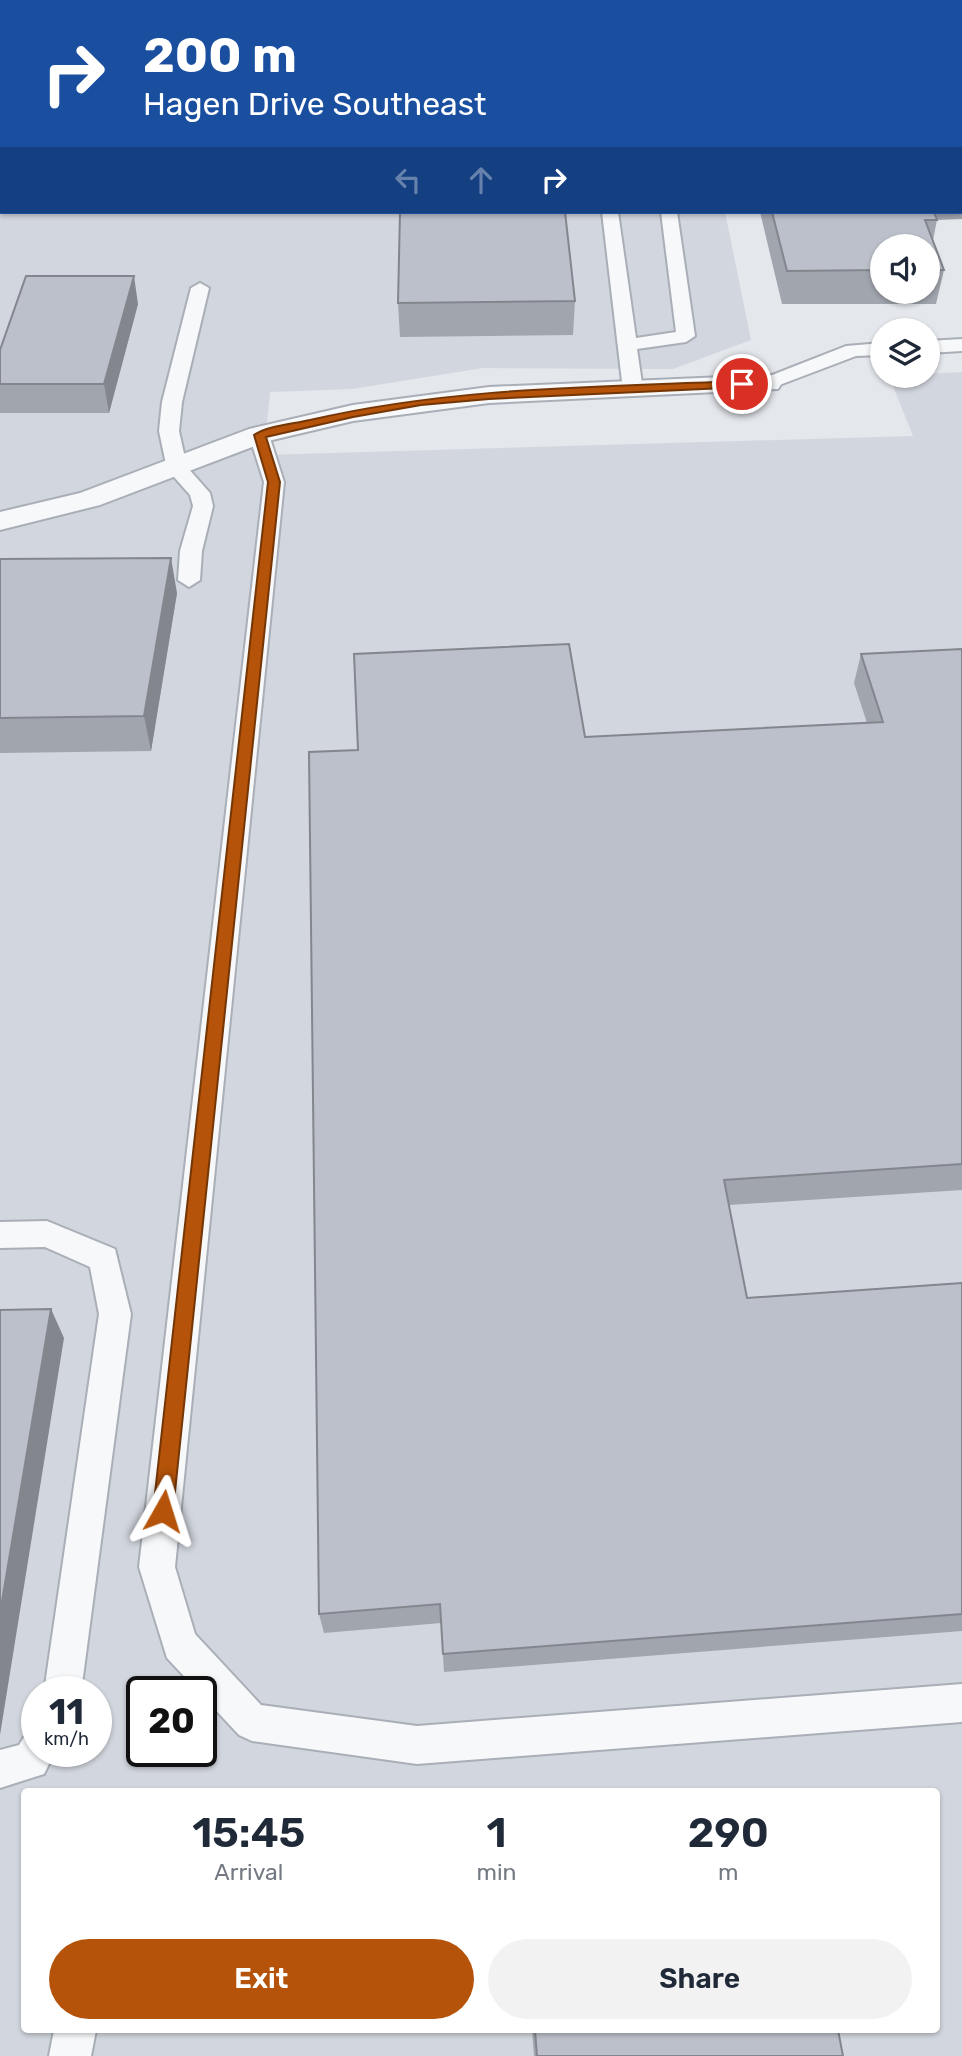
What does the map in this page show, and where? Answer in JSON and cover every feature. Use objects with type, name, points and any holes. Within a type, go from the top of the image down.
[{"type":"street","points":[[0,521],[90,499],[260,435],[353,413],[489,395],[769,383]]},
{"type":"lane","points":[[610,214],[633,390]]},
{"type":"lane","points":[[627,345],[686,336],[669,214]]},
{"type":"lane","points":[[189,580],[191,551],[201,524],[203,506],[200,494],[177,468],[169,431],[200,288]]},
{"type":"lane","points":[[940,346],[962,345]]},
{"type":"lane","points":[[769,383],[853,350],[870,349]]},
{"type":"lane","points":[[260,435],[274,482],[157,1567],[180,1645],[252,1722],[417,1745],[962,1703]]},
{"type":"lane","points":[[0,1235],[47,1234],[104,1259],[115,1314],[64,1676]]},
{"type":"lane","points":[[0,1769],[21,1763]]},
{"type":"lane","points":[[70,2056],[74,2033]]},
{"type":"shaded area","points":[[0,214],[725,214],[751,340],[673,369],[483,368],[352,389],[270,392],[264,455],[913,436],[894,388],[940,388],[940,373],[962,372],[962,2056],[0,2056]]},
{"type":"building","points":[[400,214],[565,214],[575,301],[398,303]]},
{"type":"building","points":[[773,214],[935,214],[937,220],[925,220],[930,234],[870,234],[870,270],[787,271]]},
{"type":"building","points":[[26,276],[134,276],[104,384],[0,384],[0,350]]},
{"type":"building","points":[[171,558],[144,716],[0,718],[0,559]]},
{"type":"building","points":[[569,644],[585,737],[883,722],[861,654],[962,649],[962,1164],[724,1180],[747,1298],[962,1283],[962,1614],[443,1654],[440,1604],[319,1614],[309,752],[358,750],[354,654]]},
{"type":"building","points":[[51,1309],[0,1613],[0,1310]]},
{"type":"building","points":[[535,2033],[839,2033],[843,2056],[537,2056]]},
{"type":"route","points":[[163,1511],[274,482],[260,435],[353,413],[421,402],[489,395],[742,384]]}]
